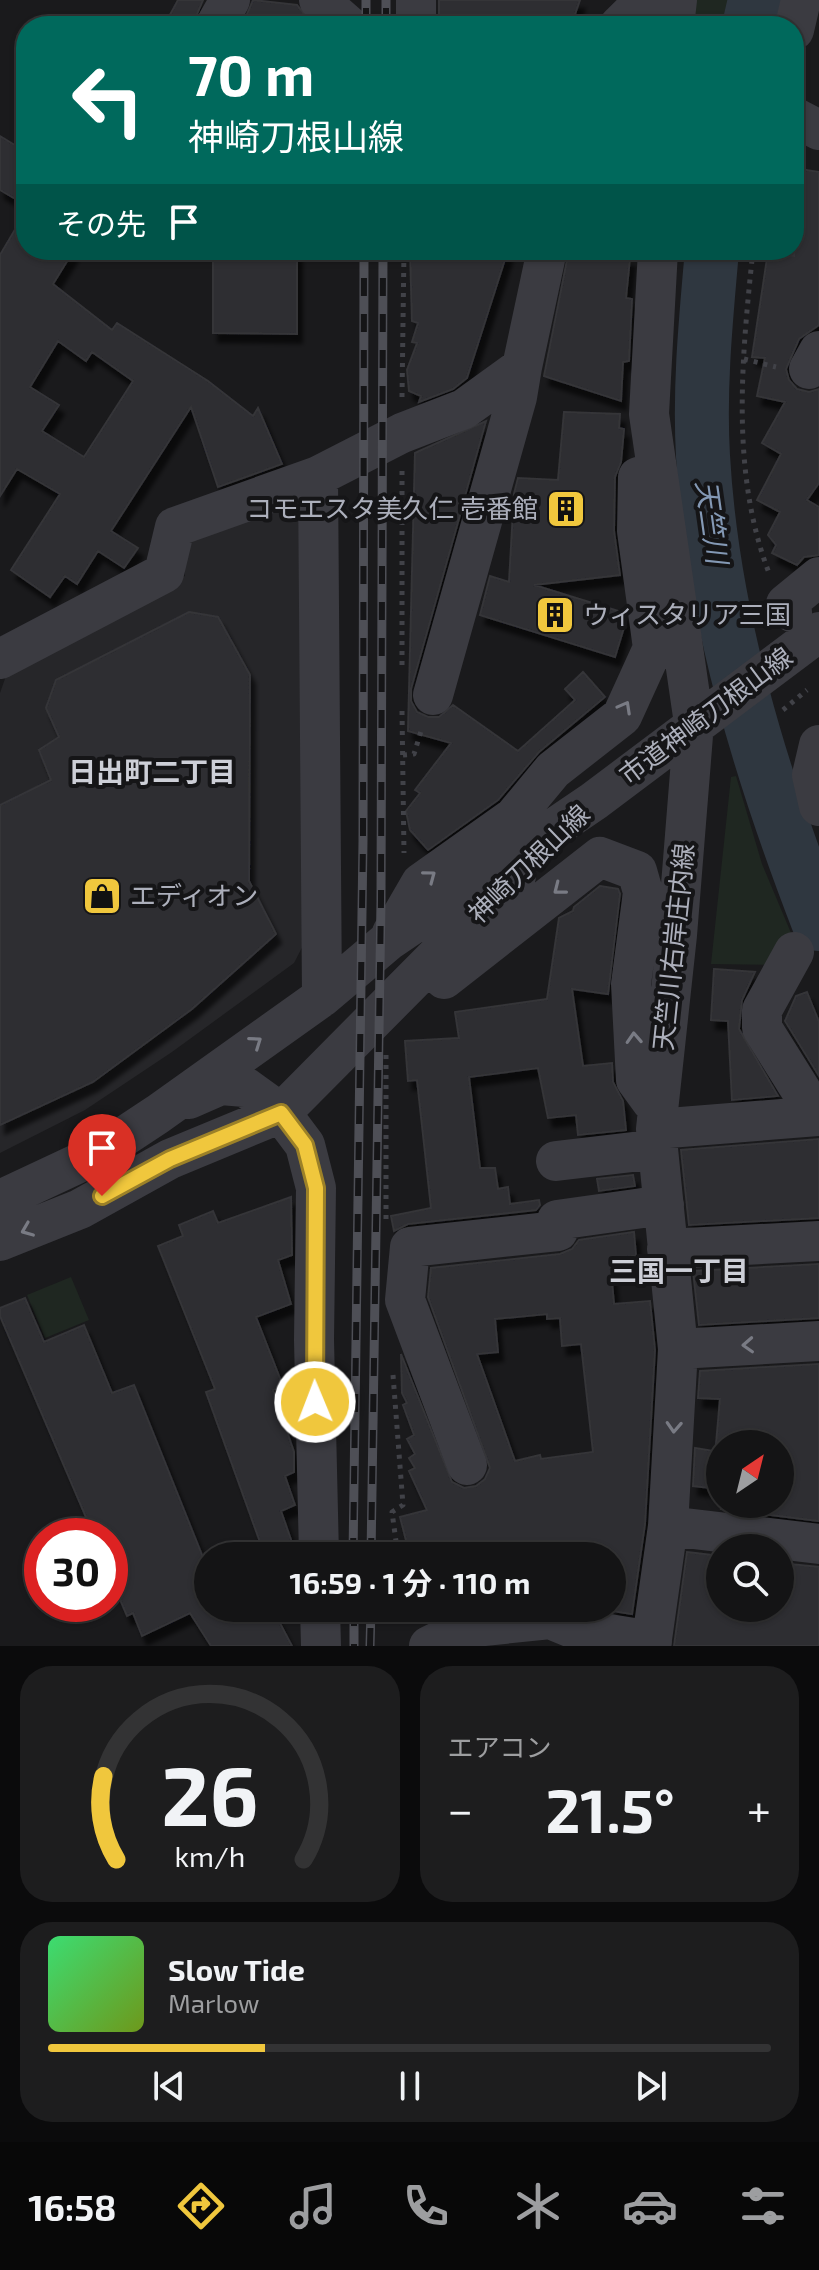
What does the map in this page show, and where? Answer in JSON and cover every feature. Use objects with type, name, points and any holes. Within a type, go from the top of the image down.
[{"type":"street","points":[[319,0],[337,16]]},
{"type":"street","points":[[629,16],[645,0]]},
{"type":"street","points":[[433,695],[517,397],[545,260]]},
{"type":"street","name":"天竺川右岸庄内線","points":[[652,1643],[668,1526],[678,1349],[657,1129],[702,717],[649,414],[657,260]]},
{"type":"street","points":[[0,659],[164,573],[175,527],[318,476],[402,433],[464,409],[522,367]]},
{"type":"street","points":[[388,941],[421,883],[514,817],[553,770],[622,716],[653,648],[637,531],[637,481],[649,414]]},
{"type":"street","points":[[318,476],[322,997]]},
{"type":"street","name":"市道神崎刀根山線","points":[[594,801],[702,717],[797,625],[819,577]]},
{"type":"street","points":[[819,745],[812,775],[819,806]]},
{"type":"street","name":"神崎刀根山線","points":[[0,1200],[96,1155],[158,1114],[322,997],[388,941],[594,801]]},
{"type":"street","name":"神崎刀根山線","points":[[0,1241],[80,1209],[170,1159],[295,1099],[594,801]]},
{"type":"street","points":[[295,1099],[600,857],[637,871],[643,892],[631,984],[636,1080],[657,1129]]},
{"type":"street","points":[[556,1161],[657,1129],[818,1116],[762,1028],[762,1010],[794,952]]},
{"type":"street","points":[[158,1114],[221,1085],[245,1087],[295,1099]]},
{"type":"street","points":[[295,1099],[316,1188],[314,1340],[319,1542]]},
{"type":"street","points":[[467,1465],[414,1337],[405,1300],[410,1247],[558,1231],[557,1220],[664,1205]]},
{"type":"street","points":[[667,1249],[819,1241]]},
{"type":"street","points":[[678,1349],[819,1341]]},
{"type":"street","points":[[668,1526],[819,1544]]},
{"type":"street","points":[[429,1646],[466,1628],[550,1619],[572,1628],[652,1643]]},
{"type":"street","points":[[320,1622],[321,1646]]},
{"type":"path","points":[[402,433],[404,260]]},
{"type":"path","points":[[752,260],[743,342],[745,477],[767,570],[797,625]]},
{"type":"path","points":[[783,710],[807,690]]},
{"type":"shaded area","points":[[694,0],[731,0],[727,16],[692,16]]},
{"type":"shaded area","points":[[292,499],[310,515],[309,934],[294,963],[172,1052],[85,1110],[0,1153],[0,693],[7,673],[20,661],[185,576],[182,544]]},
{"type":"shaded area","points":[[736,776],[762,864],[794,940],[778,965],[711,964],[731,777]]},
{"type":"shaded area","points":[[71,1277],[89,1320],[45,1338],[27,1295]]},
{"type":"building","points":[[178,0],[203,0],[196,16],[169,16]]},
{"type":"building","points":[[253,0],[297,5],[306,16],[246,16]]},
{"type":"building","points":[[439,0],[580,0],[574,16],[439,16]]},
{"type":"building","points":[[0,136],[16,146],[16,199],[0,190]]},
{"type":"building","points":[[804,170],[819,172],[819,325],[799,339],[786,369],[789,380],[797,389],[809,392],[819,389],[819,483],[807,500],[819,507],[819,555],[804,557],[797,565],[772,553],[776,545],[768,535],[780,512],[757,500],[781,454],[762,443],[785,402],[757,396],[765,358],[752,357],[767,260],[804,260]]},
{"type":"building","points":[[16,228],[16,260],[68,260],[53,284],[112,330],[117,323],[208,381],[253,416],[258,408],[282,464],[218,487],[191,407],[111,531],[138,548],[124,568],[98,551],[77,584],[65,576],[50,597],[11,570],[60,494],[17,469],[0,496],[0,255]],"holes":[[[58,341],[86,361],[92,352],[133,381],[84,457],[42,431],[59,405],[30,387]]]},
{"type":"building","points":[[213,260],[297,260],[297,334],[213,333]]},
{"type":"building","points":[[410,260],[505,260],[467,378],[453,389],[419,402],[421,396],[409,391],[407,370],[417,343],[412,342],[418,323],[412,321]]},
{"type":"building","points":[[567,260],[630,260],[626,298],[632,299],[629,361],[623,362],[621,401],[544,376]]},
{"type":"building","points":[[564,412],[620,414],[619,428],[624,429],[621,462],[615,477],[614,531],[620,575],[534,585],[625,613],[626,621],[615,657],[480,615],[490,576],[509,582],[514,494],[518,478],[558,480]]},
{"type":"building","points":[[486,421],[465,496],[462,496],[462,508],[411,689],[411,701],[417,712],[428,717],[439,717],[453,705],[518,751],[575,700],[565,689],[583,672],[605,697],[539,752],[498,800],[428,850],[410,830],[406,811],[420,793],[415,790],[451,743],[408,731],[415,453]]},
{"type":"building","points":[[189,612],[218,617],[250,675],[249,881],[276,934],[192,1009],[93,1082],[0,1125],[0,805],[51,780],[39,750],[59,737],[46,708],[56,680]]},
{"type":"building","points":[[600,886],[618,889],[620,894],[608,994],[572,989],[583,1066],[612,1063],[613,1082],[623,1101],[626,1130],[578,1135],[576,1115],[548,1118],[538,1068],[469,1077],[480,1168],[495,1168],[498,1189],[508,1187],[510,1204],[539,1200],[540,1205],[536,1210],[408,1224],[394,1231],[391,1216],[431,1208],[417,1080],[408,1081],[405,1041],[459,1038],[455,1012],[547,999],[559,918],[573,911]]},
{"type":"building","points":[[714,969],[755,972],[742,1000],[739,1029],[778,1096],[732,1100],[728,1021],[711,1020]]},
{"type":"building","points":[[807,992],[819,1022],[819,1076],[785,1021],[796,996]]},
{"type":"building","points":[[819,1139],[819,1218],[689,1225],[681,1150]]},
{"type":"building","points":[[633,1175],[635,1186],[599,1191],[597,1179]]},
{"type":"building","points":[[291,1197],[292,1255],[278,1260],[291,1304],[256,1317],[283,1386],[273,1390],[294,1452],[294,1472],[285,1476],[295,1505],[281,1511],[292,1542],[260,1542],[206,1392],[215,1389],[158,1246],[183,1236],[179,1225],[213,1211],[218,1223]]},
{"type":"building","points":[[634,1232],[636,1256],[610,1259],[614,1304],[650,1301],[655,1350],[645,1524],[632,1614],[626,1613],[626,1542],[406,1542],[400,1517],[427,1510],[409,1471],[415,1468],[409,1458],[415,1454],[407,1439],[414,1435],[403,1405],[407,1403],[402,1393],[401,1354],[452,1482],[464,1488],[476,1486],[485,1479],[490,1468],[428,1297],[431,1268],[560,1254],[572,1249],[579,1240]],"holes":[[[547,1314],[547,1319],[560,1318],[562,1346],[581,1344],[593,1452],[541,1459],[540,1455],[515,1461],[477,1354],[498,1352],[495,1319]]]},
{"type":"building","points":[[819,1264],[819,1318],[699,1325],[693,1271]]},
{"type":"building","points":[[25,1298],[44,1342],[84,1325],[112,1393],[134,1385],[197,1542],[194,1542],[194,1619],[190,1613],[142,1636],[133,1613],[128,1616],[128,1518],[86,1518],[0,1316],[0,1308]]},
{"type":"building","points":[[819,1364],[819,1521],[794,1518],[794,1430],[717,1430],[720,1399],[698,1398],[700,1371]]},
{"type":"building","points":[[695,1448],[706,1450],[706,1487],[693,1486]]},
{"type":"building","points":[[687,1552],[706,1554],[706,1622],[794,1622],[794,1564],[819,1567],[819,1646],[674,1646]]},
{"type":"building","points":[[196,1622],[279,1622],[292,1646],[211,1646]]},
{"type":"waterway","name":"天竺川","points":[[751,16],[755,0]]},
{"type":"waterway","name":"天竺川","points":[[711,260],[702,430],[708,516],[717,576],[728,635],[759,752],[819,924]]},
{"type":"railway","points":[[366,0],[366,16]]},
{"type":"railway","points":[[386,0],[386,16]]},
{"type":"railway","points":[[353,1542],[363,841],[364,260]]},
{"type":"railway","points":[[371,1542],[381,901],[383,260]]},
{"type":"railway","points":[[354,1622],[354,1646]]},
{"type":"railway","points":[[370,1646],[371,1622]]},
{"type":"place","name":"コモエスタ美久仁 壱番館","points":[[566,509]]},
{"type":"place","name":"ウィスタリア三国","points":[[555,615]]},
{"type":"place","name":"エディオン","points":[[102,896]]},
{"type":"district","name":"日出町二丁目","points":[[152,772]]},
{"type":"district","name":"三国一丁目","points":[[679,1271]]},
{"type":"route","points":[[102,1196],[170,1159],[281,1113],[305,1145],[316,1188],[315,1402]]}]
